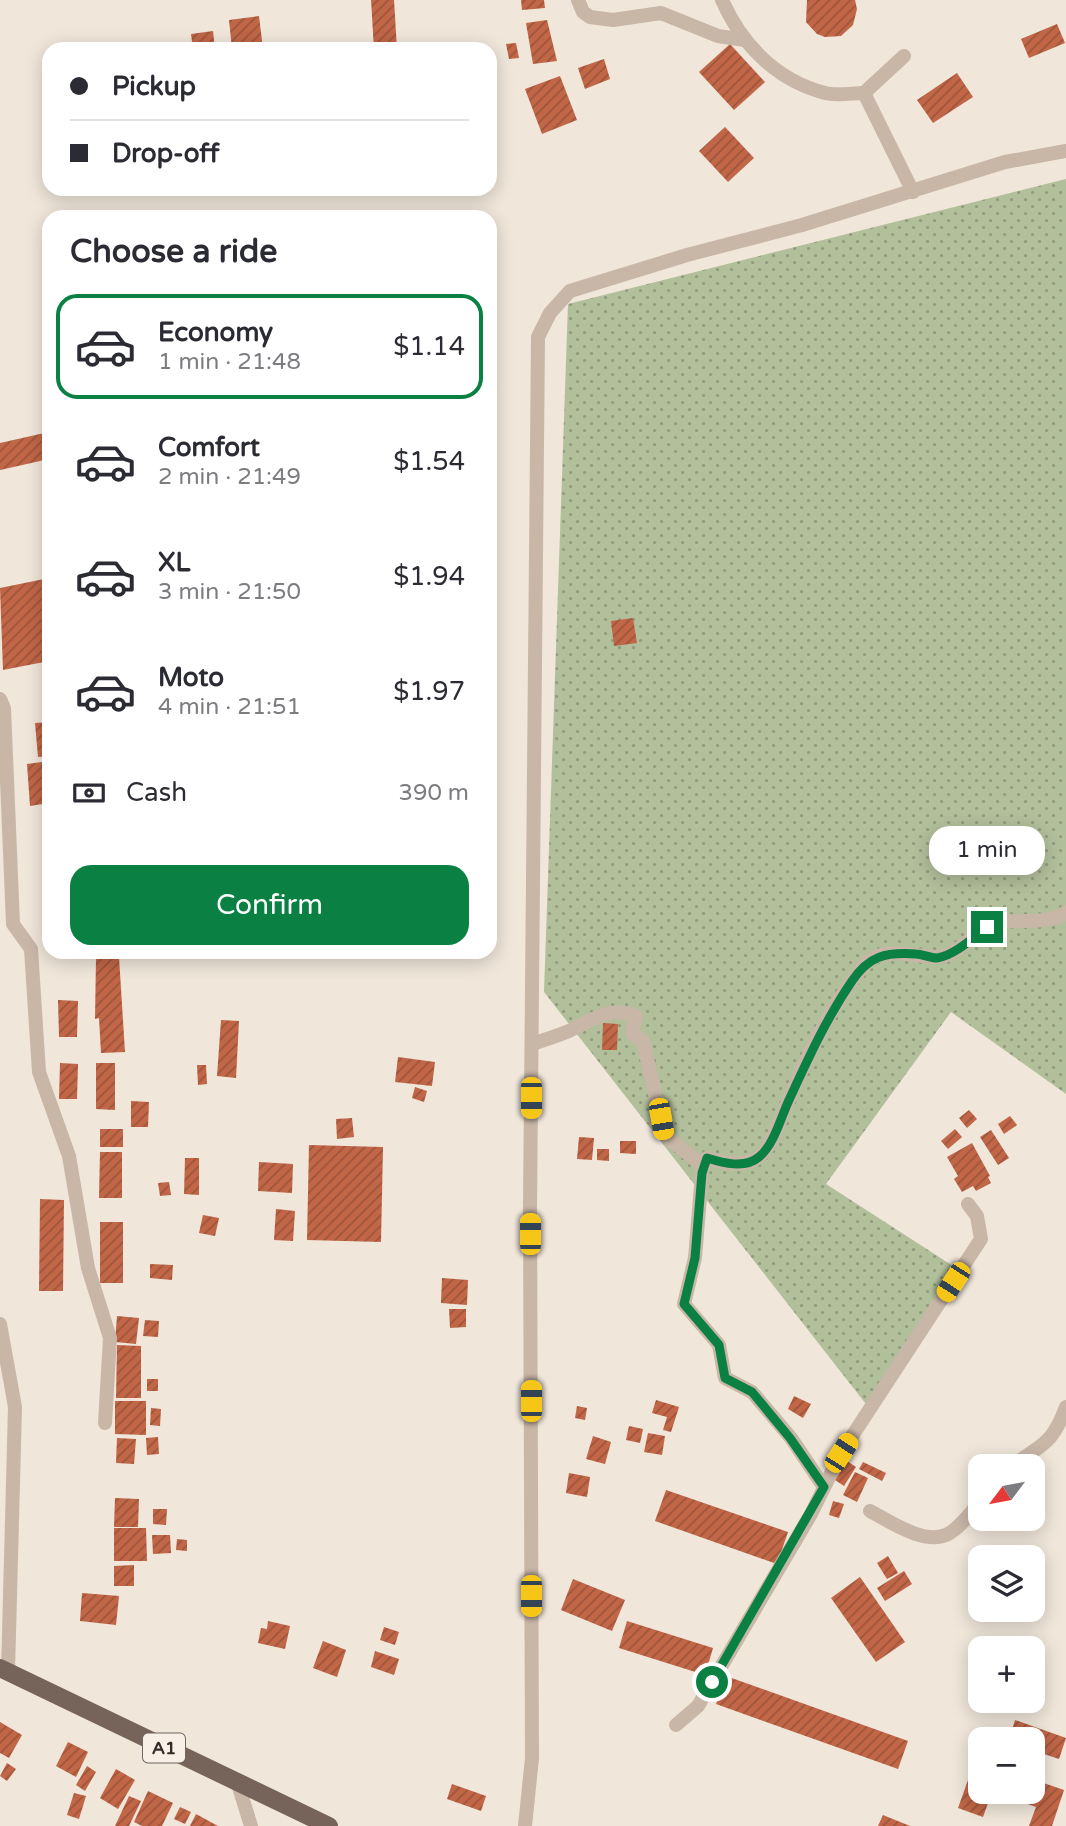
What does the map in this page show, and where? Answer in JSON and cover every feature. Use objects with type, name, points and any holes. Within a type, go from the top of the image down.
[{"type":"main road","name":"A1","points":[[4,1670],[329,1826]]},
{"type":"street","points":[[578,0],[583,12],[590,18],[613,20],[661,13],[718,36],[745,40]]},
{"type":"street","points":[[654,14],[666,0]]},
{"type":"street","points":[[722,0],[735,29],[769,67],[826,93],[864,93],[904,57]]},
{"type":"street","points":[[864,93],[913,192]]},
{"type":"street","points":[[525,1826],[532,1758],[532,1044],[538,337],[550,313],[570,291],[913,192],[1005,162],[1066,151]]},
{"type":"street","points":[[0,699],[4,708],[13,924],[31,949],[39,1072],[69,1156],[88,1268],[110,1338],[105,1423]]},
{"type":"street","points":[[824,1487],[790,1438],[752,1392],[725,1378],[719,1345],[684,1304],[695,1258],[707,1158],[727,1164],[749,1162],[760,1156],[779,1123],[830,1016],[866,963],[876,956],[918,954],[937,958],[960,947],[987,927],[1011,918],[1050,919],[1066,912]]},
{"type":"street","points":[[0,934],[13,924]]},
{"type":"street","points":[[532,1044],[568,1031],[595,1016],[623,1012],[636,1016],[632,1033],[643,1041],[664,1134],[704,1167]]},
{"type":"street","points":[[676,1726],[698,1706],[841,1453],[981,1239],[977,1216],[968,1204]]},
{"type":"street","points":[[0,1324],[15,1407],[4,1670]]},
{"type":"street","points":[[1031,1454],[1047,1444],[1059,1425],[1066,1406]]},
{"type":"street","points":[[870,1511],[902,1528],[934,1537],[948,1534],[968,1514]]},
{"type":"street","points":[[238,1784],[251,1826]]},
{"type":"green space","points":[[1066,179],[1066,1094],[951,1012],[826,1184],[953,1266],[869,1408],[544,992],[568,304]]},
{"type":"building","points":[[371,0],[394,0],[397,42],[374,42]]},
{"type":"building","points":[[521,0],[544,0],[545,8],[522,10]]},
{"type":"building","points":[[807,0],[855,0],[857,9],[853,25],[841,36],[825,37],[817,34],[806,22]]},
{"type":"building","points":[[259,16],[262,42],[231,42],[229,20]]},
{"type":"building","points":[[547,20],[557,61],[533,64],[526,23]]},
{"type":"building","points":[[1057,24],[1065,43],[1029,58],[1021,39]]},
{"type":"building","points":[[213,31],[214,42],[192,42],[191,34]]},
{"type":"building","points":[[516,43],[519,58],[509,59],[506,44]]},
{"type":"building","points":[[730,44],[765,82],[734,110],[699,72]]},
{"type":"building","points":[[604,59],[610,79],[585,89],[578,68]]},
{"type":"building","points":[[957,73],[973,97],[933,123],[917,100]]},
{"type":"building","points":[[560,76],[577,120],[542,134],[525,89]]},
{"type":"building","points":[[725,127],[754,158],[728,182],[699,151]]},
{"type":"building","points":[[42,434],[42,461],[0,470],[0,443]]},
{"type":"building","points":[[42,579],[42,662],[3,670],[0,588]]},
{"type":"building","points":[[633,618],[637,643],[614,646],[611,621]]},
{"type":"building","points":[[42,722],[42,757],[38,757],[35,723]]},
{"type":"building","points":[[42,762],[42,804],[30,806],[27,764]]},
{"type":"building","points":[[96,959],[119,959],[125,1052],[101,1053],[99,1018],[95,1019]]},
{"type":"building","points":[[58,1000],[78,1001],[77,1037],[59,1037]]},
{"type":"building","points":[[221,1020],[239,1021],[236,1078],[217,1076]]},
{"type":"building","points":[[603,1023],[618,1024],[617,1050],[602,1050]]},
{"type":"building","points":[[398,1057],[435,1062],[432,1086],[395,1082]]},
{"type":"building","points":[[60,1063],[78,1064],[77,1099],[59,1099]]},
{"type":"building","points":[[96,1063],[115,1063],[115,1110],[96,1109]]},
{"type":"building","points":[[197,1065],[206,1065],[207,1084],[198,1085]]},
{"type":"building","points":[[415,1087],[427,1091],[424,1102],[412,1098]]},
{"type":"building","points":[[131,1101],[149,1102],[148,1127],[131,1127]]},
{"type":"building","points":[[969,1110],[977,1119],[967,1128],[959,1118]]},
{"type":"building","points":[[1010,1116],[1017,1125],[1004,1134],[998,1124]]},
{"type":"building","points":[[352,1118],[354,1137],[337,1139],[336,1119]]},
{"type":"building","points":[[100,1129],[123,1129],[123,1147],[100,1147]]},
{"type":"building","points":[[955,1129],[962,1137],[948,1149],[941,1141]]},
{"type":"building","points":[[991,1130],[1009,1158],[998,1165],[980,1137]]},
{"type":"building","points":[[579,1137],[594,1138],[592,1160],[577,1159]]},
{"type":"building","points":[[620,1141],[636,1141],[636,1154],[620,1153]]},
{"type":"building","points":[[972,1143],[990,1176],[988,1177],[991,1183],[976,1191],[973,1186],[962,1192],[954,1179],[958,1176],[947,1157]]},
{"type":"building","points":[[309,1145],[383,1147],[381,1242],[307,1240]]},
{"type":"building","points":[[597,1149],[609,1149],[609,1161],[597,1160]]},
{"type":"building","points":[[100,1152],[122,1152],[122,1198],[99,1198]]},
{"type":"building","points":[[185,1158],[199,1158],[199,1195],[184,1194]]},
{"type":"building","points":[[259,1162],[293,1164],[292,1193],[258,1191]]},
{"type":"building","points":[[169,1182],[171,1195],[160,1196],[158,1183]]},
{"type":"building","points":[[40,1199],[64,1200],[63,1291],[39,1291]]},
{"type":"building","points":[[276,1209],[295,1211],[293,1241],[274,1240]]},
{"type":"building","points":[[203,1215],[219,1218],[215,1236],[199,1233]]},
{"type":"building","points":[[100,1222],[123,1222],[123,1283],[100,1283]]},
{"type":"building","points":[[150,1264],[173,1265],[172,1280],[150,1278]]},
{"type":"building","points":[[442,1278],[468,1280],[467,1305],[441,1303]]},
{"type":"building","points":[[449,1309],[466,1309],[466,1327],[450,1328]]},
{"type":"building","points":[[117,1316],[139,1318],[136,1344],[115,1342]]},
{"type":"building","points":[[145,1320],[159,1321],[158,1337],[143,1336]]},
{"type":"building","points":[[117,1345],[141,1346],[141,1398],[116,1398]]},
{"type":"building","points":[[147,1379],[158,1379],[158,1391],[147,1391]]},
{"type":"building","points":[[794,1396],[811,1404],[803,1418],[788,1409]]},
{"type":"building","points":[[656,1400],[679,1407],[671,1432],[663,1430],[667,1417],[652,1413]]},
{"type":"building","points":[[115,1401],[146,1401],[146,1435],[115,1434]]},
{"type":"building","points":[[577,1406],[587,1408],[585,1420],[575,1418]]},
{"type":"building","points":[[151,1408],[161,1409],[160,1426],[150,1425]]},
{"type":"building","points":[[629,1426],[643,1429],[640,1443],[626,1440]]},
{"type":"building","points":[[648,1433],[665,1436],[662,1455],[644,1452]]},
{"type":"building","points":[[593,1436],[611,1442],[605,1464],[586,1459]]},
{"type":"building","points":[[158,1437],[159,1454],[147,1455],[146,1438]]},
{"type":"building","points":[[117,1438],[136,1439],[134,1464],[116,1463]]},
{"type":"building","points":[[847,1461],[856,1467],[844,1486],[835,1480]]},
{"type":"building","points":[[863,1462],[886,1473],[882,1481],[859,1469]]},
{"type":"building","points":[[855,1472],[868,1478],[857,1502],[843,1495]]},
{"type":"building","points":[[569,1473],[590,1477],[587,1497],[566,1493]]},
{"type":"building","points":[[666,1490],[788,1532],[777,1564],[655,1521]]},
{"type":"building","points":[[115,1498],[139,1499],[138,1527],[114,1527]]},
{"type":"building","points":[[833,1501],[844,1504],[839,1518],[829,1515]]},
{"type":"building","points":[[153,1509],[167,1509],[166,1525],[153,1524]]},
{"type":"building","points":[[114,1528],[146,1528],[147,1561],[114,1561]]},
{"type":"building","points":[[152,1535],[170,1535],[171,1553],[153,1554]]},
{"type":"building","points":[[177,1539],[187,1540],[187,1551],[176,1550]]},
{"type":"building","points":[[888,1556],[898,1573],[887,1579],[877,1563]]},
{"type":"building","points":[[134,1565],[134,1586],[114,1586],[114,1566]]},
{"type":"building","points":[[904,1571],[912,1584],[885,1601],[877,1588]]},
{"type":"building","points":[[860,1577],[905,1642],[876,1662],[831,1598]]},
{"type":"building","points":[[573,1579],[625,1600],[612,1631],[561,1610]]},
{"type":"building","points":[[82,1593],[119,1596],[116,1625],[80,1621]]},
{"type":"building","points":[[268,1621],[290,1626],[285,1649],[258,1643],[261,1628],[267,1629]]},
{"type":"building","points":[[627,1621],[713,1648],[705,1675],[619,1648]]},
{"type":"building","points":[[384,1627],[399,1632],[395,1645],[380,1640]]},
{"type":"building","points":[[323,1641],[346,1650],[337,1677],[313,1668]]},
{"type":"building","points":[[375,1651],[399,1659],[394,1675],[371,1667]]},
{"type":"building","points":[[726,1676],[908,1741],[898,1769],[716,1704]]},
{"type":"building","points":[[1015,1720],[1035,1727],[1013,1727]]},
{"type":"building","points":[[0,1722],[22,1735],[9,1758],[0,1753]]},
{"type":"building","points":[[1045,1731],[1066,1738],[1059,1759],[1045,1754]]},
{"type":"building","points":[[68,1742],[88,1752],[76,1777],[56,1766]]},
{"type":"building","points":[[7,1763],[16,1769],[7,1781],[0,1776]]},
{"type":"building","points":[[87,1766],[96,1772],[85,1791],[76,1785]]},
{"type":"building","points":[[116,1769],[135,1780],[118,1809],[100,1798]]},
{"type":"building","points":[[968,1780],[968,1804],[988,1804],[983,1817],[958,1808]]},
{"type":"building","points":[[1045,1783],[1064,1790],[1052,1826],[1029,1826],[1036,1807],[1028,1804],[1045,1804]]},
{"type":"building","points":[[452,1784],[486,1796],[481,1811],[447,1799]]},
{"type":"building","points":[[148,1791],[173,1803],[162,1826],[142,1826],[134,1822]]},
{"type":"building","points":[[74,1793],[86,1796],[79,1819],[67,1815]]},
{"type":"building","points":[[129,1796],[141,1801],[129,1826],[115,1826]]},
{"type":"building","points":[[180,1807],[191,1812],[185,1824],[174,1819]]},
{"type":"building","points":[[196,1814],[218,1826],[190,1826]]},
{"type":"building","points":[[883,1815],[910,1826],[878,1826]]},
{"type":"route","points":[[712,1682],[811,1514],[824,1487],[790,1438],[752,1392],[725,1378],[719,1345],[696,1313],[684,1304],[695,1258],[702,1173],[707,1158],[727,1164],[749,1162],[760,1156],[779,1123],[830,1016],[866,963],[876,956],[890,954],[918,954],[937,958],[960,947],[987,927]]}]
